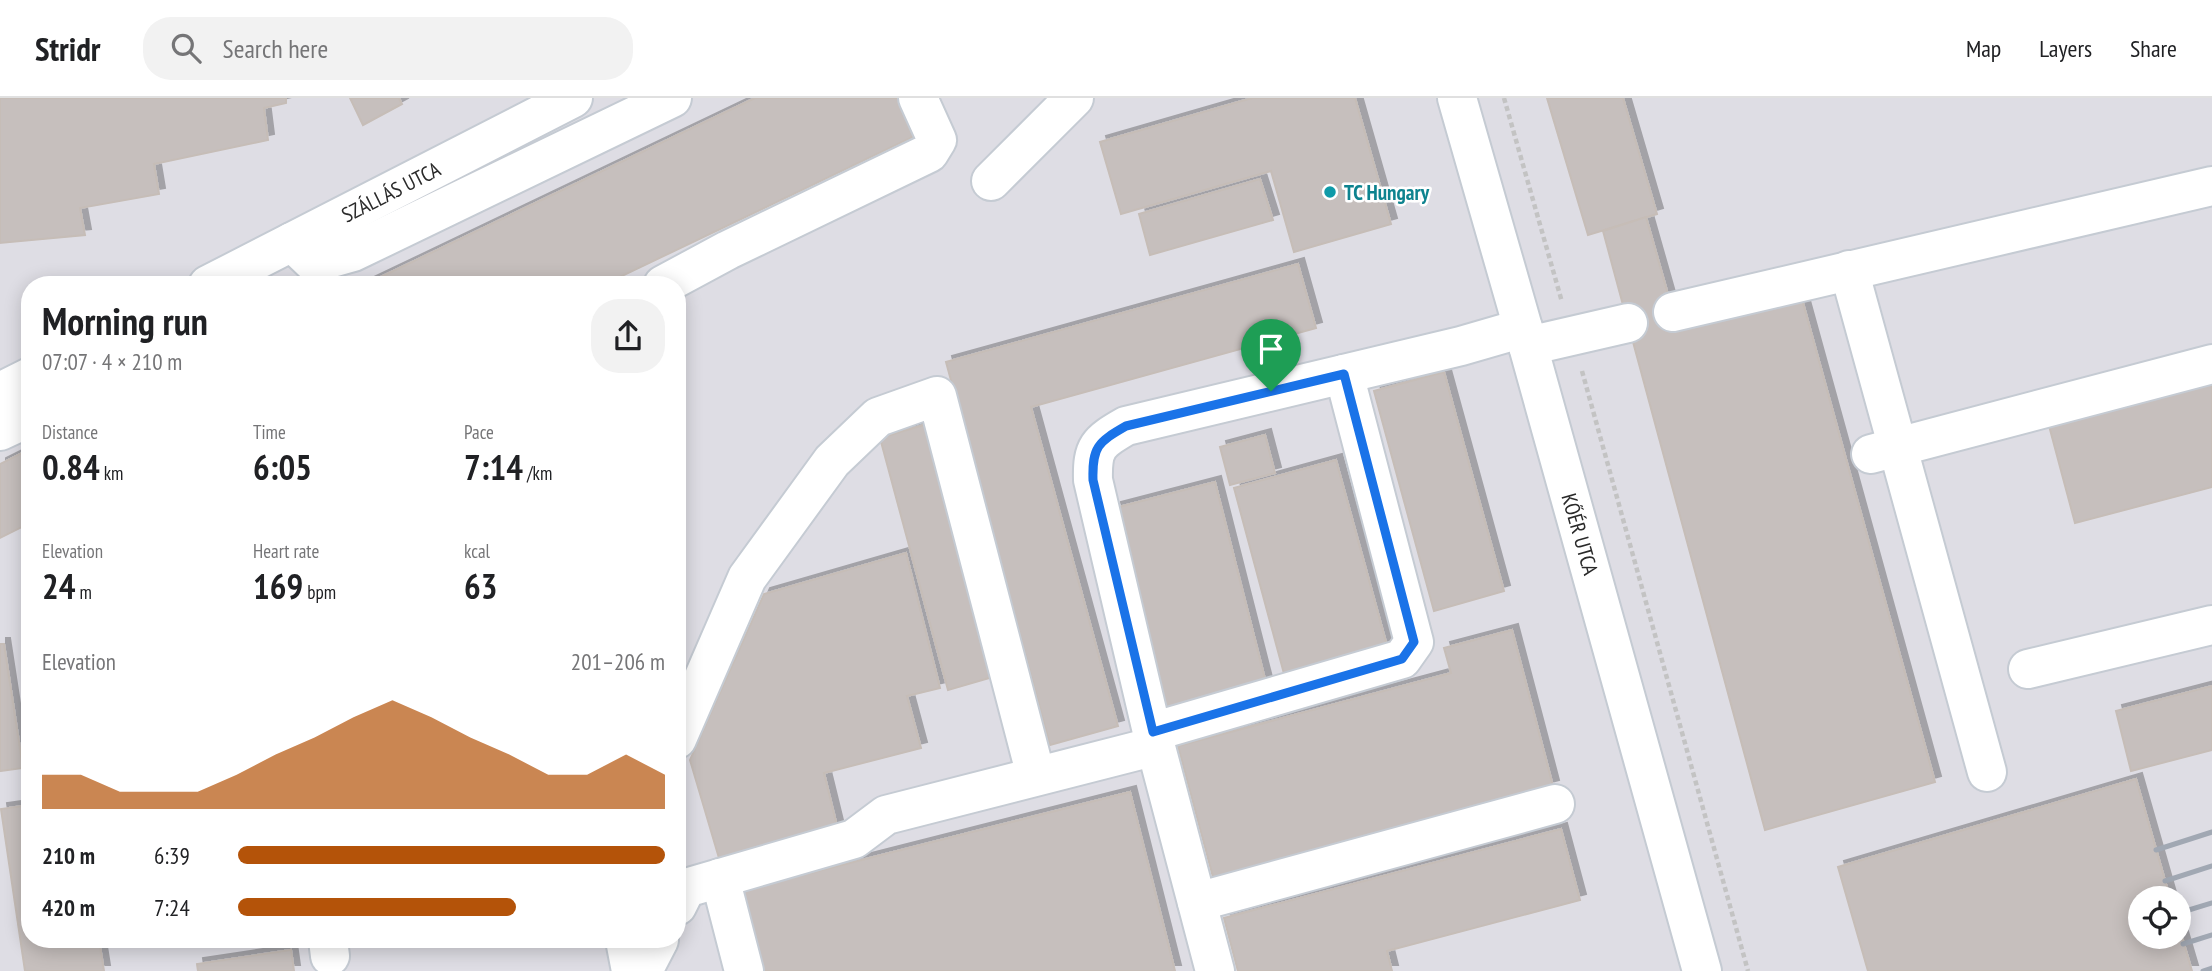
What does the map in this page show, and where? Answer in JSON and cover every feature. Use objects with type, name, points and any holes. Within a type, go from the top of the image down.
[{"type":"street","name":"SZÁLLÁS UTCA","points":[[226,276],[573,98]]},
{"type":"street","points":[[292,243],[314,263],[353,252],[672,98]]},
{"type":"street","points":[[680,276],[929,153],[937,140],[918,98]]},
{"type":"street","points":[[990,181],[1074,98]]},
{"type":"street","name":"KŐÉR UTCA","points":[[1457,98],[1702,971]]},
{"type":"street","points":[[1673,312],[2212,186]]},
{"type":"street","points":[[1849,270],[1884,451],[1987,772]]},
{"type":"street","points":[[1215,971],[1154,739],[1093,480],[1093,458],[1104,439],[1126,426],[1344,374],[1526,337],[1572,336],[1628,323]]},
{"type":"street","points":[[1884,451],[2212,365]]},
{"type":"street","points":[[686,890],[854,839],[886,815],[1036,776],[1402,659],[1414,642],[1344,374]]},
{"type":"street","points":[[0,392],[21,382]]},
{"type":"street","points":[[686,718],[747,578],[832,461],[878,417],[937,396],[1036,776]]},
{"type":"street","points":[[0,431],[21,420]]},
{"type":"street","points":[[2028,669],[2212,625]]},
{"type":"street","points":[[1197,902],[1555,804]]},
{"type":"street","points":[[720,878],[744,971]]},
{"type":"street","points":[[627,948],[631,971]]},
{"type":"street","points":[[643,971],[655,948]]},
{"type":"path","points":[[1504,98],[1748,971]]},
{"type":"shaded area","points":[[0,98],[2212,98],[2212,971],[0,971]]},
{"type":"building","points":[[0,98],[286,98],[286,103],[264,108],[268,140],[154,164],[159,194],[80,208],[85,235],[0,243]]},
{"type":"building","points":[[350,98],[399,98],[402,104],[363,125]]},
{"type":"building","points":[[755,98],[907,98],[923,132],[622,276],[383,276]]},
{"type":"building","name":"TC Hungary","points":[[1252,98],[1355,98],[1391,224],[1294,252],[1271,171],[1121,214],[1100,142]]},
{"type":"building","points":[[1547,98],[1623,98],[1657,214],[1588,235]]},
{"type":"building","points":[[1260,179],[1273,220],[1150,255],[1139,214]]},
{"type":"building","points":[[1646,217],[1677,326],[1800,292],[1935,782],[1765,830],[1603,231]]},
{"type":"building","points":[[1298,264],[1316,328],[1031,407],[1118,726],[1050,745],[946,362]]},
{"type":"building","points":[[1444,372],[1504,591],[1434,611],[1374,391]]},
{"type":"building","points":[[2212,378],[2212,487],[2075,523],[2048,422]]},
{"type":"building","points":[[927,424],[996,676],[948,690],[880,438]]},
{"type":"building","points":[[1265,435],[1275,473],[1230,485],[1220,447]]},
{"type":"building","points":[[21,454],[21,528],[0,538],[0,464]]},
{"type":"building","points":[[1336,460],[1389,653],[1286,681],[1234,488]]},
{"type":"building","points":[[1215,482],[1266,683],[1167,709],[1115,508]]},
{"type":"building","points":[[906,553],[940,688],[907,696],[921,748],[824,773],[837,826],[719,858],[690,760],[764,594]]},
{"type":"building","points":[[1512,630],[1553,786],[1213,877],[1178,746],[1451,673],[1444,648]]},
{"type":"building","points":[[0,644],[4,644],[21,768],[0,771]]},
{"type":"building","points":[[2212,686],[2212,750],[2131,771],[2116,711]]},
{"type":"building","points":[[2136,779],[2167,886],[2128,886],[2128,949],[2186,949],[2192,971],[1868,971],[1838,867]]},
{"type":"building","points":[[1130,792],[1175,971],[759,971],[739,891]]},
{"type":"building","points":[[21,806],[21,944],[1,809]]},
{"type":"building","points":[[1561,829],[1580,900],[1387,951],[1392,971],[1238,971],[1224,918]]},
{"type":"building","points":[[22,948],[100,948],[104,971],[25,971]]},
{"type":"building","points":[[291,950],[294,971],[198,971],[197,964]]},
{"type":"railway","points":[[2156,850],[2212,832]]},
{"type":"railway","points":[[2165,881],[2212,866]]},
{"type":"railway","points":[[2191,909],[2212,903]]},
{"type":"railway","points":[[2191,942],[2212,935]]},
{"type":"railway","points":[[2203,971],[2212,968]]},
{"type":"place","name":"TC Hungary","points":[[1330,192]]},
{"type":"route","points":[[1344,374],[1414,642],[1402,659],[1153,732],[1093,480],[1093,458],[1104,439],[1126,426],[1271,391],[1344,374]]}]
